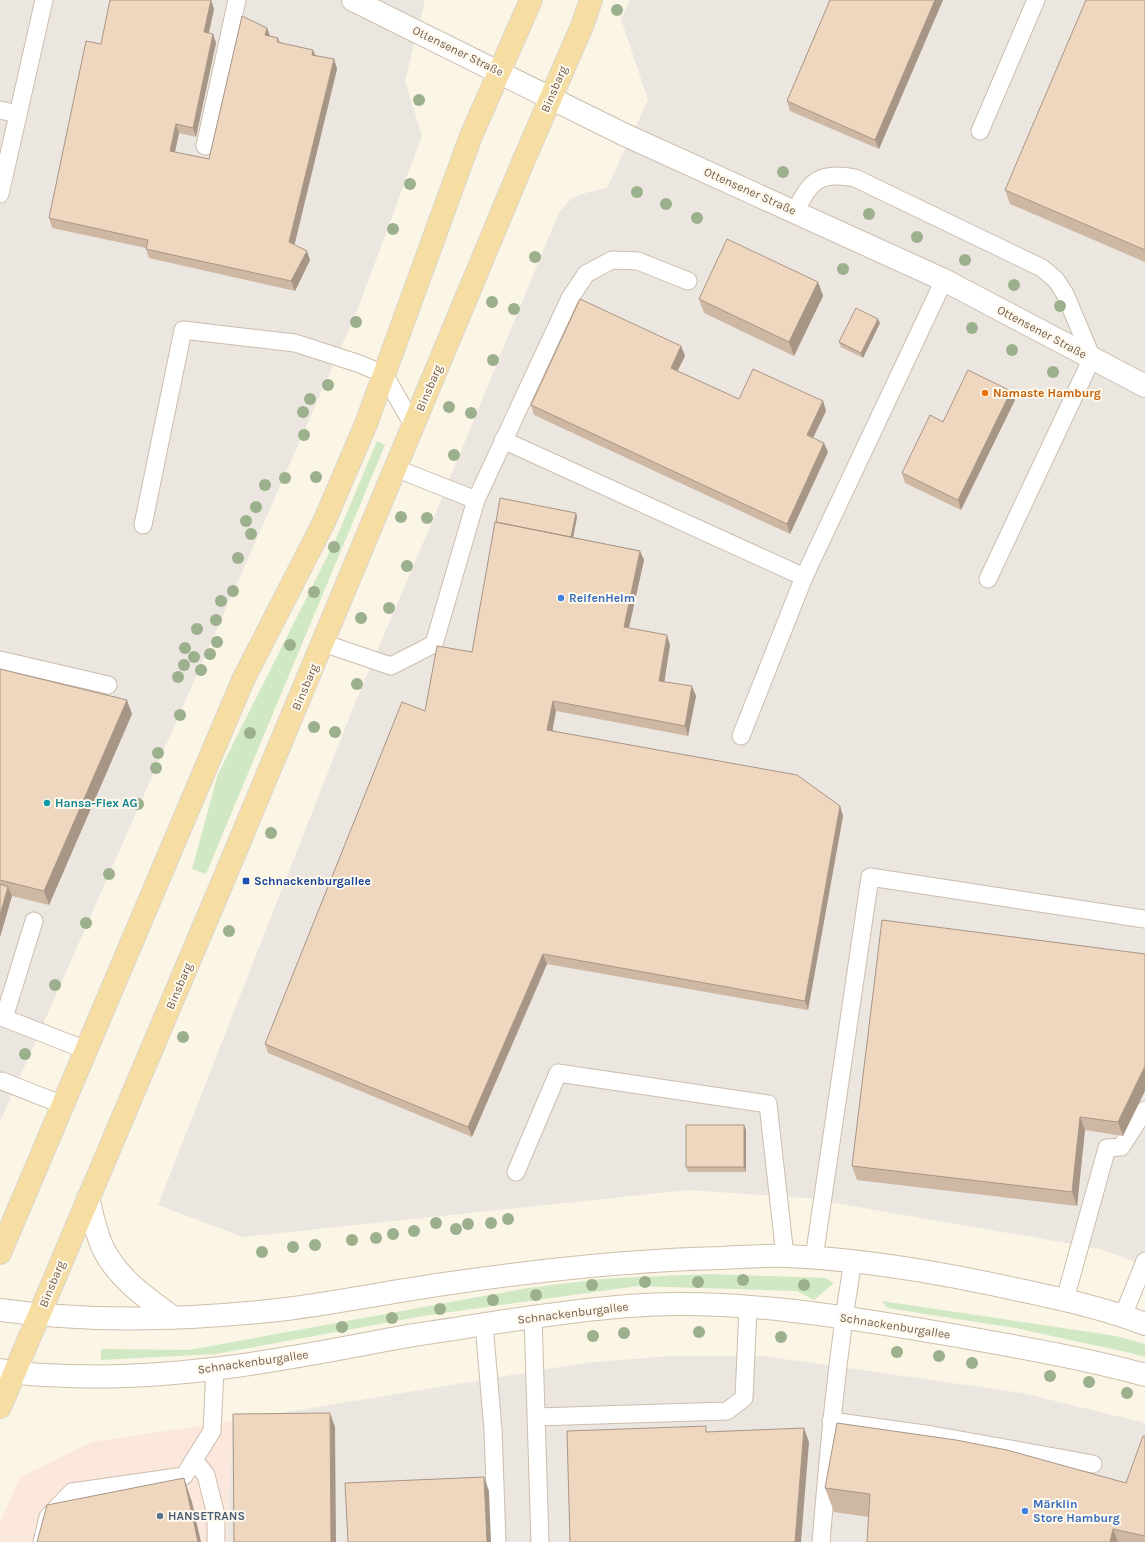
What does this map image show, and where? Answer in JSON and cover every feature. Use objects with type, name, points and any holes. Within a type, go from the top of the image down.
[{"type":"main road","name":"Ottensener Straße","points":[[353,0],[640,142],[944,280],[1145,386]]},
{"type":"main road","points":[[0,1253],[243,680],[324,522],[366,424],[456,175],[499,72],[532,0]]},
{"type":"main road","name":"Binsbarg","points":[[0,1407],[8,1371],[40,1316],[88,1198],[582,26],[590,0]]},
{"type":"main road","points":[[88,1198],[104,1251],[115,1267],[145,1298],[174,1318]]},
{"type":"main road","points":[[0,1310],[40,1316],[110,1319],[174,1318],[279,1310],[450,1283],[596,1266],[679,1258],[784,1256],[853,1261],[936,1272],[1065,1299],[1145,1324]]},
{"type":"main road","name":"Schnackenburgallee","points":[[8,1371],[84,1376],[141,1376],[215,1369],[287,1359],[390,1339],[533,1317],[630,1306],[711,1305],[748,1307],[844,1317],[1057,1354],[1145,1375]]},
{"type":"lane","points":[[0,194],[44,0]]},
{"type":"lane","points":[[205,146],[237,0]]},
{"type":"lane","points":[[980,131],[1036,0]]},
{"type":"lane","points":[[0,110],[18,114]]},
{"type":"lane","points":[[795,212],[805,192],[820,178],[836,174],[854,178],[1042,268],[1056,280],[1065,294],[1092,358],[988,579]]},
{"type":"lane","points":[[323,643],[391,666],[434,644],[476,500],[570,298],[586,274],[612,260],[638,261],[688,282]]},
{"type":"lane","points":[[741,736],[804,577],[944,280]]},
{"type":"lane","points":[[143,525],[183,330],[295,343],[357,362],[384,374],[413,425]]},
{"type":"lane","points":[[503,440],[804,577]]},
{"type":"lane","points":[[395,468],[476,500]]},
{"type":"lane","points":[[0,660],[108,685]]},
{"type":"lane","points":[[814,1258],[870,877],[1145,919]]},
{"type":"lane","points":[[34,921],[4,1018],[86,1050]]},
{"type":"lane","points":[[516,1172],[558,1074],[768,1104],[784,1256]]},
{"type":"lane","points":[[2,1081],[63,1105]]},
{"type":"lane","points":[[1065,1299],[1107,1148],[1122,1147],[1145,1110]]},
{"type":"lane","points":[[821,1542],[831,1422],[844,1317],[853,1261]]},
{"type":"lane","points":[[1123,1316],[1145,1261]]},
{"type":"lane","points":[[536,1417],[727,1411],[744,1398],[748,1307]]},
{"type":"lane","points":[[533,1317],[540,1542]]},
{"type":"lane","points":[[484,1324],[493,1430],[497,1542]]},
{"type":"lane","points":[[42,1542],[48,1517],[72,1492],[184,1476],[212,1431],[215,1369]]},
{"type":"lane","points":[[831,1422],[932,1435],[1093,1464]]},
{"type":"lane","points":[[194,1460],[206,1475],[216,1516],[216,1542]]},
{"type":"shaded area","points":[[0,0],[425,0],[405,81],[422,136],[357,311],[0,1122]]},
{"type":"shaded area","points":[[630,0],[1145,0],[1145,1266],[1101,1249],[806,1198],[689,1190],[243,1237],[158,1205],[355,703],[434,517],[559,212],[572,198],[588,192],[607,188],[648,100],[621,19]]},
{"type":"shaded area","points":[[669,1356],[763,1356],[1022,1393],[1145,1423],[1145,1542],[227,1542],[233,1421],[584,1363]]},
{"type":"shaded area","points":[[233,1421],[227,1542],[0,1542],[0,1523],[20,1477],[92,1442]]},
{"type":"green space","points":[[377,441],[385,445],[206,874],[192,869],[218,774],[336,539]]},
{"type":"green space","points":[[708,1274],[825,1278],[834,1283],[814,1300],[797,1291],[638,1286],[429,1315],[216,1354],[101,1360],[101,1349],[189,1350],[528,1288],[601,1279]]},
{"type":"green space","points":[[882,1301],[1116,1336],[1145,1344],[1145,1357],[1015,1328],[887,1308]]},
{"type":"building","points":[[110,0],[211,0],[204,32],[213,34],[193,128],[176,124],[170,151],[209,159],[242,16],[267,28],[265,35],[278,38],[277,42],[313,50],[312,55],[334,59],[289,242],[307,251],[291,281],[146,249],[148,240],[49,218],[86,41],[101,44]]},
{"type":"building","points":[[830,0],[935,0],[875,140],[787,101]]},
{"type":"building","points":[[1086,0],[1145,0],[1145,250],[1005,190]]},
{"type":"building","points":[[727,239],[818,282],[789,342],[699,299]]},
{"type":"building","points":[[580,299],[681,346],[671,368],[739,399],[753,369],[823,401],[807,435],[824,443],[787,524],[531,405]]},
{"type":"building","points":[[856,308],[878,319],[861,353],[839,342]]},
{"type":"building","points":[[968,370],[1011,391],[958,500],[902,473],[930,415],[943,422]]},
{"type":"building","points":[[500,498],[576,513],[571,537],[496,522]]},
{"type":"building","points":[[495,522],[640,551],[624,627],[667,635],[659,681],[692,686],[685,726],[553,701],[547,730],[797,775],[840,806],[805,1001],[543,954],[468,1127],[265,1044],[402,702],[425,711],[437,646],[472,652]]},
{"type":"building","name":"Hansa-Flex AG","points":[[0,669],[127,700],[44,891],[0,880]]},
{"type":"building","points":[[0,884],[8,887],[0,915]]},
{"type":"building","points":[[882,920],[1145,954],[1145,1066],[1118,1122],[1080,1117],[1072,1192],[852,1166]]},
{"type":"building","points":[[686,1125],[744,1125],[744,1167],[686,1167]]},
{"type":"building","points":[[330,1413],[331,1542],[234,1542],[233,1414]]},
{"type":"building","points":[[837,1423],[956,1440],[1007,1450],[1126,1483],[1143,1436],[1145,1436],[1145,1536],[1113,1529],[1110,1542],[867,1542],[870,1494],[825,1488]]},
{"type":"building","points":[[706,1426],[706,1432],[804,1428],[795,1542],[570,1542],[567,1431]]},
{"type":"building","points":[[484,1477],[487,1542],[348,1542],[345,1483]]},
{"type":"building","points":[[184,1478],[198,1542],[37,1542],[47,1505]]},
{"type":"place","name":"Namaste Hamburg","points":[[985,393]]},
{"type":"place","name":"ReifenHelm","points":[[561,598]]},
{"type":"place","name":"Hansa-Flex AG","points":[[47,803]]},
{"type":"place","name":"Schnackenburgallee","points":[[246,881]]},
{"type":"place","name":"Märklin Store Hamburg","points":[[1025,1511]]},
{"type":"place","name":"HANSETRANS","points":[[160,1516]]}]
